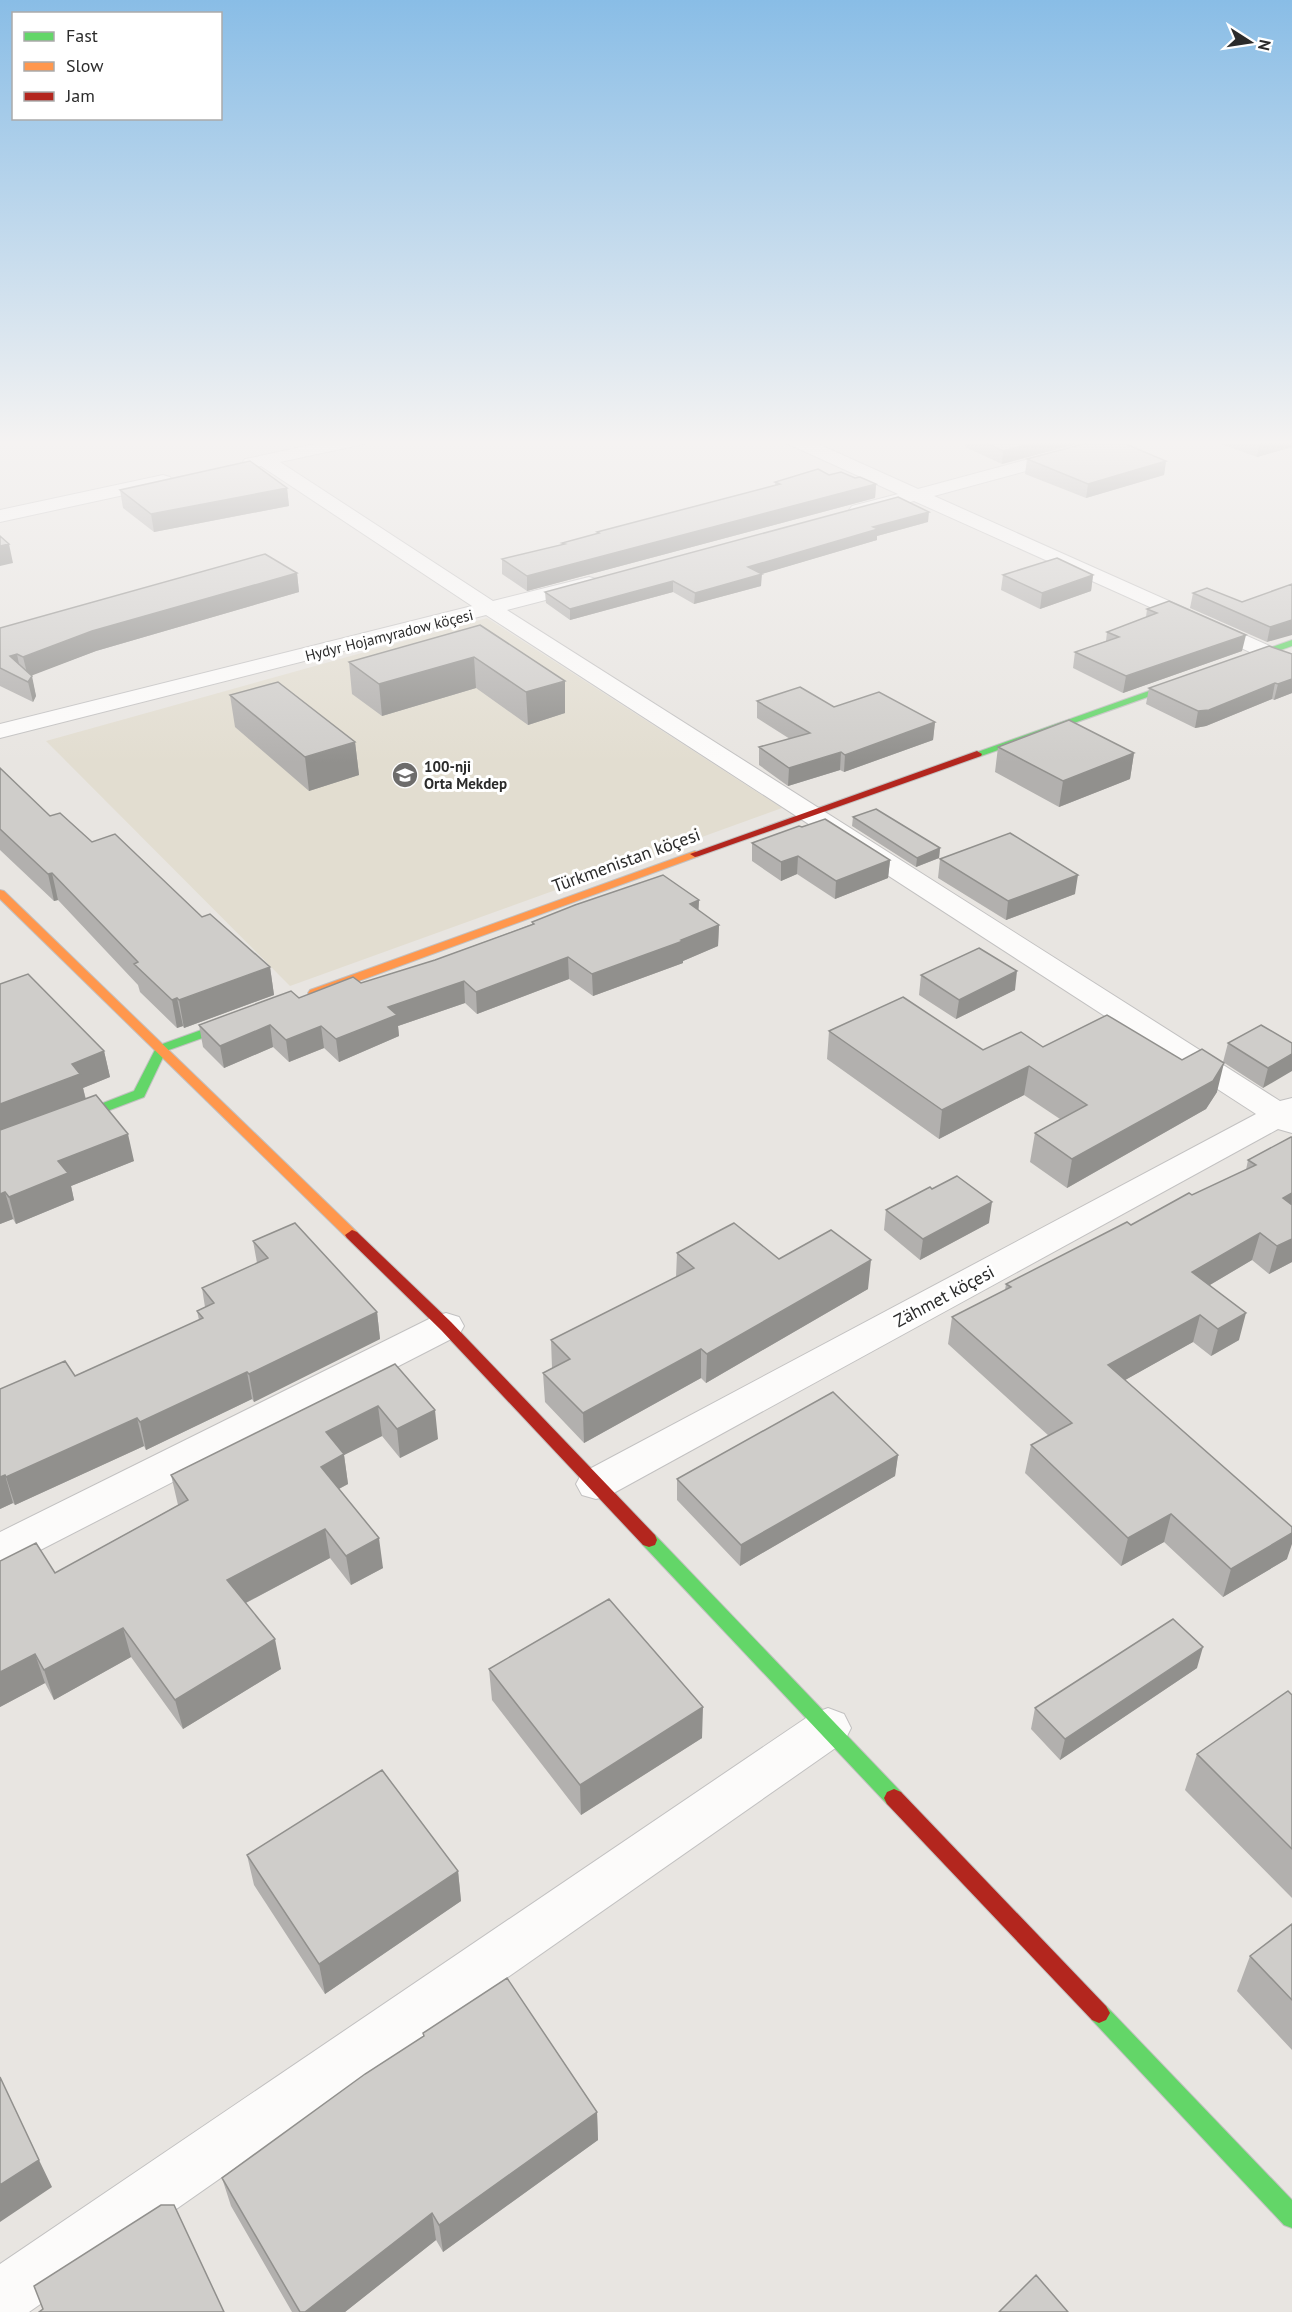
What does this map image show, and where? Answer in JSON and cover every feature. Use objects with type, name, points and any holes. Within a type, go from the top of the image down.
[{"type":"street","points":[[397,547],[808,813],[1288,1115]]},
{"type":"street","points":[[1032,547],[1292,664]]},
{"type":"street","name":"Hydyr Hojamyradow köçesi","points":[[0,731],[492,609],[606,578]]},
{"type":"street","name":"Türkmenistan köçesi","points":[[306,996],[808,813],[1292,643]]},
{"type":"street","points":[[0,893],[446,1326],[1292,2217]]},
{"type":"street","points":[[0,1148],[139,1094],[161,1049],[262,1012]]},
{"type":"street","name":"Zähmet köçesi","points":[[596,1484],[1288,1115]]},
{"type":"street","points":[[0,1551],[446,1326]]},
{"type":"street","points":[[0,2298],[828,1728]]},
{"type":"shaded area","name":"100-nji Orta Mekdep","points":[[487,618],[782,808],[290,986],[46,741]]},
{"type":"building","points":[[553,547],[637,547],[527,576],[502,559]]},
{"type":"building","points":[[713,547],[817,547],[748,567],[762,574],[695,593],[673,581],[570,609],[545,592]]},
{"type":"building","points":[[265,554],[297,573],[92,631],[23,657],[17,654],[10,656],[32,676],[28,682],[0,668],[0,628]]},
{"type":"building","points":[[1057,558],[1093,575],[1042,593],[1003,575]]},
{"type":"building","points":[[1292,584],[1292,620],[1270,627],[1193,593],[1207,588],[1242,602]]},
{"type":"building","points":[[1169,601],[1246,635],[1126,676],[1075,652],[1119,637],[1107,632],[1157,613],[1147,609]]},
{"type":"building","points":[[480,625],[565,681],[526,692],[474,657],[379,684],[349,662]]},
{"type":"building","points":[[1269,646],[1292,654],[1292,679],[1275,683],[1209,710],[1198,711],[1149,688]]},
{"type":"building","points":[[278,682],[355,742],[305,757],[230,695]]},
{"type":"building","points":[[800,687],[834,707],[879,692],[935,722],[845,755],[841,752],[789,768],[759,747],[810,733],[757,701]]},
{"type":"building","points":[[1069,720],[1134,753],[1063,781],[998,747]]},
{"type":"building","points":[[0,768],[50,816],[60,813],[92,842],[115,834],[202,917],[210,914],[270,967],[179,1000],[177,998],[172,1000],[134,964],[138,962],[52,873],[48,874],[0,829]]},
{"type":"building","points":[[876,809],[940,848],[917,858],[853,817]]},
{"type":"building","points":[[825,819],[890,860],[836,881],[798,856],[781,862],[752,843]]},
{"type":"building","points":[[1010,833],[1078,875],[1008,901],[940,859]]},
{"type":"building","points":[[663,875],[699,900],[690,904],[719,925],[681,940],[683,941],[592,974],[568,957],[476,992],[464,981],[388,1007],[397,1015],[336,1039],[321,1026],[286,1040],[270,1025],[220,1046],[199,1025],[291,991],[299,998],[353,977],[361,983],[435,960],[534,924],[532,922],[575,905]]},
{"type":"building","points":[[979,948],[1017,971],[959,1000],[921,975]]},
{"type":"building","points":[[28,974],[104,1051],[72,1064],[80,1074],[0,1104],[0,984]]},
{"type":"building","points":[[903,997],[983,1050],[1021,1032],[1043,1047],[1107,1015],[1182,1060],[1202,1049],[1224,1063],[1213,1081],[1072,1159],[1035,1133],[1087,1105],[1029,1066],[942,1110],[829,1031]]},
{"type":"building","points":[[1261,1025],[1292,1043],[1292,1054],[1268,1068],[1228,1043]]},
{"type":"building","points":[[96,1095],[128,1134],[58,1161],[68,1173],[9,1197],[5,1192],[0,1194],[0,1130]]},
{"type":"building","points":[[1291,1137],[1292,1193],[1283,1198],[1292,1205],[1292,1239],[1277,1246],[1260,1233],[1192,1272],[1246,1313],[1218,1329],[1200,1315],[1108,1365],[1292,1527],[1292,1533],[1231,1569],[1171,1514],[1128,1538],[1031,1445],[1072,1423],[952,1317],[1011,1287],[1006,1284],[1127,1222],[1131,1225],[1189,1193],[1192,1195],[1256,1165],[1248,1160]]},
{"type":"building","points":[[957,1176],[992,1202],[923,1239],[886,1210],[930,1187],[932,1189]]},
{"type":"building","points":[[295,1223],[377,1312],[249,1374],[247,1372],[140,1422],[137,1418],[6,1477],[5,1475],[0,1477],[0,1389],[65,1361],[75,1376],[203,1318],[197,1311],[214,1303],[202,1288],[268,1258],[253,1241]]},
{"type":"building","points":[[734,1223],[779,1259],[831,1230],[871,1260],[707,1354],[701,1349],[583,1413],[543,1373],[570,1359],[551,1340],[694,1268],[677,1253]]},
{"type":"building","points":[[395,1364],[435,1410],[397,1429],[378,1406],[326,1432],[344,1454],[321,1467],[379,1538],[346,1556],[325,1529],[227,1580],[275,1639],[175,1700],[123,1628],[44,1670],[35,1654],[0,1672],[0,1561],[36,1543],[55,1573],[188,1500],[171,1475]]},
{"type":"building","points":[[833,1392],[898,1455],[741,1545],[677,1479]]},
{"type":"building","points":[[609,1599],[703,1707],[580,1785],[489,1669]]},
{"type":"building","points":[[1173,1619],[1203,1647],[1065,1739],[1035,1708]]},
{"type":"building","points":[[1288,1691],[1292,1695],[1292,1849],[1197,1754]]},
{"type":"building","points":[[382,1770],[458,1871],[319,1964],[247,1855]]},
{"type":"building","points":[[1292,1924],[1292,2000],[1250,1956]]},
{"type":"building","points":[[507,1978],[597,2112],[439,2225],[432,2213],[305,2312],[300,2312],[222,2178],[365,2074],[424,2036],[423,2033]]},
{"type":"building","points":[[0,2077],[39,2160],[0,2185]]},
{"type":"building","points":[[161,2205],[174,2205],[224,2312],[39,2312],[43,2309],[34,2286]]},
{"type":"building","points":[[1036,2275],[1068,2312],[999,2312]]},
{"type":"traffic: fast","points":[[977,754],[1292,643]]},
{"type":"traffic: fast","points":[[0,1148],[139,1094],[161,1049],[243,1019]]},
{"type":"traffic: fast","points":[[649,1540],[894,1798]]},
{"type":"traffic: fast","points":[[1099,2013],[1292,2217]]},
{"type":"traffic: slow","points":[[314,993],[695,854]]},
{"type":"traffic: slow","points":[[0,893],[352,1235]]},
{"type":"traffic: jam","points":[[695,854],[977,754]]},
{"type":"traffic: jam","points":[[352,1235],[446,1326],[649,1540]]},
{"type":"traffic: jam","points":[[894,1798],[1099,2013]]},
{"type":"place","name":"100-nji Orta Mekdep","points":[[405,775]]}]
